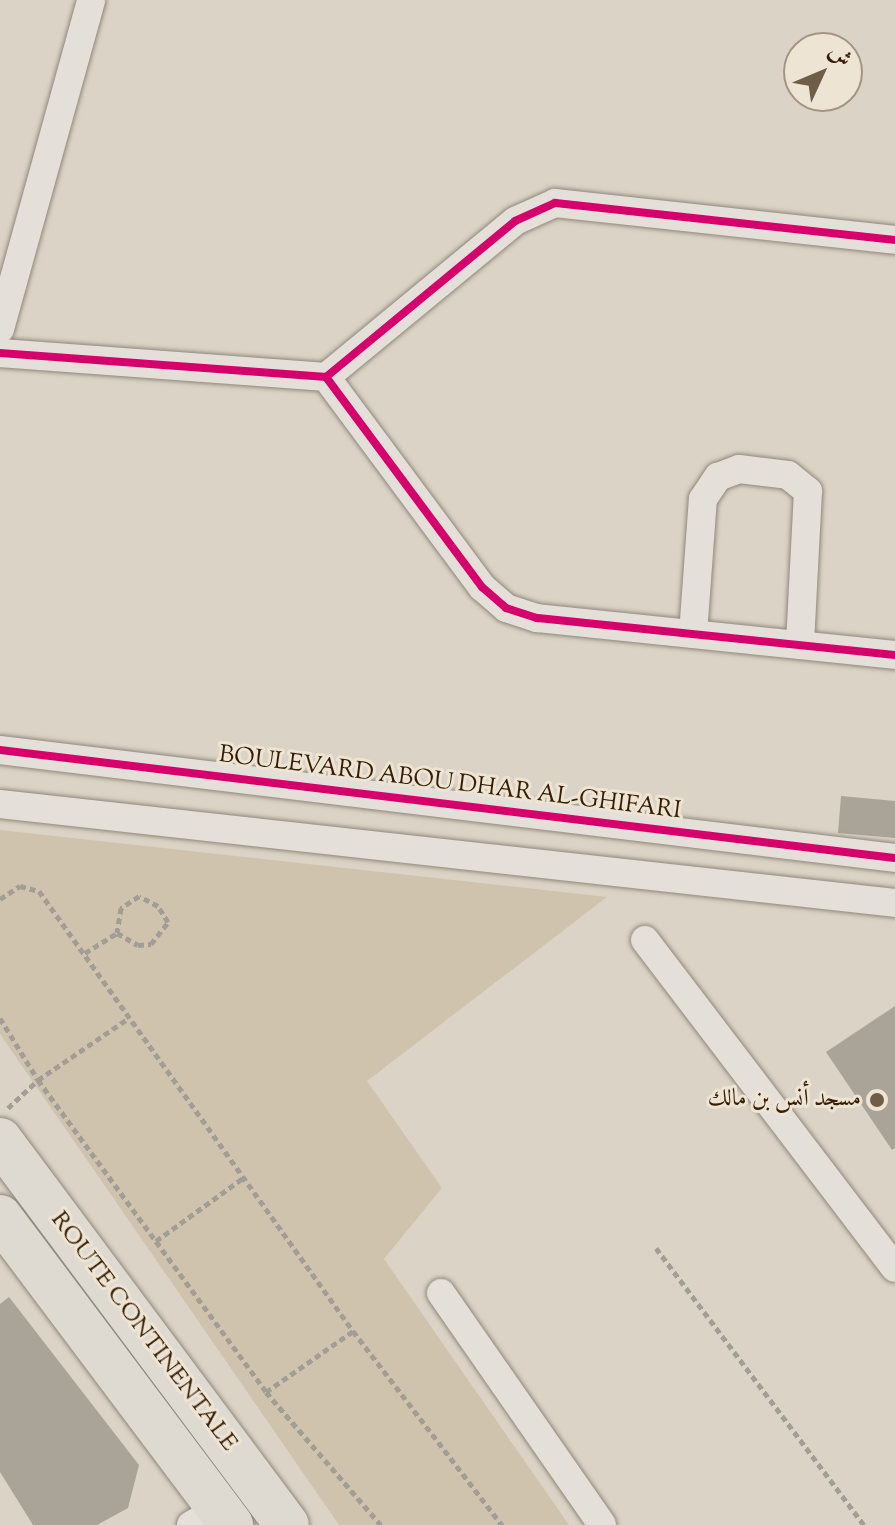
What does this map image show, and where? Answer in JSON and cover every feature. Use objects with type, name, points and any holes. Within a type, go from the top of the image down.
[{"type":"main road","name":"ROUTE CONTINENTALE","points":[[0,1140],[287,1525]]},
{"type":"main road","name":"ROUTE CONTINENTALE","points":[[0,1217],[214,1520]]},
{"type":"street","points":[[0,329],[91,0]]},
{"type":"street","points":[[0,353],[326,377],[515,221],[555,203],[895,240]]},
{"type":"street","points":[[326,377],[482,587],[506,608],[537,618],[895,655]]},
{"type":"street","points":[[693,634],[707,490],[728,471],[780,474],[801,483],[811,501],[800,645]]},
{"type":"street","name":"BOULEVARD ABOU DHAR AL-GHIFARI","points":[[0,750],[895,858]]},
{"type":"street","points":[[0,804],[895,903]]},
{"type":"street","points":[[645,940],[895,1268]]},
{"type":"street","points":[[441,1293],[602,1525]]},
{"type":"path","points":[[0,899],[30,885],[85,953],[353,1331],[502,1525]]},
{"type":"path","points":[[85,953],[117,933],[121,908],[139,896],[158,906],[168,922],[151,944],[138,945],[117,933]]},
{"type":"path","points":[[0,1018],[38,1080],[266,1392],[381,1525]]},
{"type":"path","points":[[0,1115],[38,1080],[129,1018]]},
{"type":"path","points":[[156,1241],[243,1178]]},
{"type":"path","points":[[656,1248],[864,1525]]},
{"type":"path","points":[[266,1392],[353,1331]]},
{"type":"shaded area","points":[[0,830],[607,897],[367,1081],[442,1188],[384,1259],[569,1525],[339,1525],[0,1034]]},
{"type":"building","points":[[841,796],[895,801],[895,838],[838,833]]},
{"type":"building","name":"مسجد أنس بن مالك","points":[[895,1006],[895,1148],[892,1150],[826,1052]]},
{"type":"building","points":[[9,1297],[139,1465],[128,1508],[97,1525],[33,1525],[0,1472],[0,1304]]},
{"type":"cycle path","points":[[0,353],[326,377],[515,221],[555,203],[895,240]]},
{"type":"cycle path","points":[[326,377],[482,587],[506,608],[537,618],[895,655]]},
{"type":"cycle path","points":[[0,750],[895,858]]},
{"type":"place","name":"مسجد أنس بن مالك","points":[[877,1100]]}]
